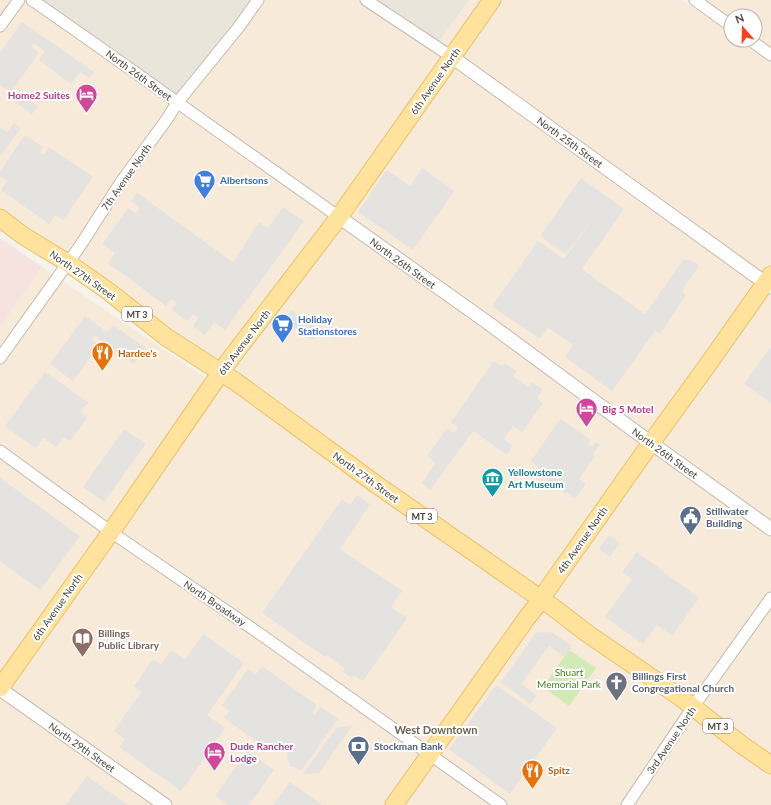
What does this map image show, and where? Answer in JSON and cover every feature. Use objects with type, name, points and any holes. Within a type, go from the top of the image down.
[{"type":"main road","name":"6th Avenue North","points":[[0,688],[111,532],[221,373],[339,217],[492,0]]},
{"type":"main road","name":"North 27th Street","points":[[0,218],[108,291],[166,337],[250,392],[365,476],[693,707],[742,745],[771,765]]},
{"type":"main road","name":"4th Avenue North","points":[[394,805],[651,443],[769,282]]},
{"type":"street","points":[[0,26],[19,0]]},
{"type":"street","name":"North 26th Street","points":[[32,0],[489,324],[771,529]]},
{"type":"street","name":"7th Avenue North","points":[[0,358],[80,246],[121,182],[178,103],[238,28],[258,0]]},
{"type":"street","name":"North 25th Street","points":[[366,0],[452,57],[769,282]]},
{"type":"street","points":[[695,0],[723,20]]},
{"type":"street","points":[[761,48],[771,55]]},
{"type":"street","name":"North Broadway","points":[[0,451],[111,532],[263,636],[501,805]]},
{"type":"street","name":"3rd Avenue North","points":[[627,805],[693,707],[771,598]]},
{"type":"street","name":"North 29th Street","points":[[0,688],[165,805]]},
{"type":"shaded area","points":[[0,0],[32,0],[177,103],[256,0],[359,0],[431,53],[469,0],[682,0],[723,28],[723,48],[750,48],[771,63],[771,805],[0,805],[0,327],[42,267],[210,381],[221,373],[0,217]]},
{"type":"shaded area","points":[[33,0],[256,0],[177,103]]},
{"type":"shaded area","points":[[359,0],[469,0],[432,53]]},
{"type":"shaded area","points":[[687,0],[771,0],[771,58],[762,48],[763,8],[723,8],[723,25]]},
{"type":"shaded area","points":[[22,22],[94,72],[89,78],[80,72],[71,84],[39,60],[45,51],[34,43],[31,47],[39,53],[11,92],[0,85],[0,53]]},
{"type":"shaded area","points":[[17,91],[38,106],[32,114],[11,99]]},
{"type":"shaded area","points":[[14,123],[21,128],[0,157],[0,127],[7,132]]},
{"type":"shaded area","points":[[25,135],[43,147],[39,152],[44,155],[49,147],[93,177],[63,220],[55,215],[49,224],[1,190],[7,181],[0,176],[0,171]]},
{"type":"shaded area","points":[[422,168],[454,191],[413,250],[358,212],[387,170],[410,186]]},
{"type":"shaded area","points":[[581,178],[624,209],[582,269],[645,314],[684,259],[695,262],[699,266],[682,290],[685,296],[660,334],[655,331],[612,391],[565,357],[573,345],[548,328],[540,339],[492,306],[538,241],[564,259],[598,211],[566,254],[540,236]]},
{"type":"shaded area","points":[[137,193],[233,262],[259,222],[268,228],[283,207],[304,221],[225,330],[214,322],[205,335],[193,326],[198,318],[193,314],[187,321],[172,310],[176,302],[171,299],[166,306],[108,263],[115,253],[102,244],[128,208],[136,213],[140,208],[131,201]]},
{"type":"shaded area","points":[[0,238],[42,267],[0,327]]},
{"type":"shaded area","points":[[291,310],[320,330],[313,340],[284,320]]},
{"type":"shaded area","points":[[85,316],[107,332],[113,325],[146,348],[134,364],[95,336],[92,340],[99,345],[73,381],[50,364]]},
{"type":"shaded area","points":[[771,347],[771,403],[744,384]]},
{"type":"shaded area","points":[[494,361],[501,366],[505,363],[517,371],[513,376],[528,387],[532,382],[543,390],[537,398],[543,403],[522,432],[513,426],[504,439],[513,446],[507,455],[473,431],[430,490],[422,483],[436,463],[427,456],[447,428],[454,433],[458,428],[451,422]]},
{"type":"shaded area","points":[[45,372],[89,403],[80,412],[87,418],[70,441],[64,437],[56,447],[43,438],[36,448],[5,426]]},
{"type":"shaded area","points":[[560,419],[591,440],[588,444],[592,447],[596,442],[600,445],[593,454],[595,456],[579,479],[586,484],[575,499],[536,472],[539,467],[531,461]]},
{"type":"shaded area","points":[[124,429],[146,444],[104,502],[83,487]]},
{"type":"shaded area","points":[[0,478],[80,536],[40,590],[0,561]]},
{"type":"shaded area","points":[[357,495],[370,504],[340,549],[402,591],[391,607],[407,618],[363,681],[354,675],[352,678],[343,672],[345,669],[327,655],[325,657],[262,613],[342,499],[350,505]]},
{"type":"shaded area","points":[[609,535],[620,543],[610,557],[599,549]]},
{"type":"shaded area","points":[[637,552],[699,598],[672,636],[657,625],[643,644],[605,617],[632,579],[622,572]]},
{"type":"shaded area","points":[[551,632],[572,646],[564,657],[549,646],[521,684],[537,695],[530,704],[501,682],[536,633]]},
{"type":"shaded area","points":[[203,634],[244,663],[207,715],[225,728],[181,791],[119,747],[125,739],[114,731],[141,692],[134,686],[153,659],[161,664],[171,650],[185,660]]},
{"type":"shaded area","points":[[262,666],[317,705],[312,713],[315,715],[320,707],[338,719],[301,771],[291,767],[287,759],[288,751],[279,744],[272,753],[224,718],[229,711],[222,705],[248,669],[256,674]]},
{"type":"shaded area","points":[[496,685],[557,728],[510,794],[449,749]]},
{"type":"shaded area","points":[[353,725],[319,773],[303,774],[336,728]]},
{"type":"shaded area","points":[[247,751],[274,770],[249,805],[228,805],[215,796]]},
{"type":"shaded area","points":[[87,776],[128,805],[66,805]]},
{"type":"shaded area","points":[[290,782],[299,788],[322,805],[273,805]]},
{"type":"green space","name":"Shuart Memorial Park","points":[[569,650],[596,668],[569,706],[543,687]]},
{"type":"place","name":"Home2 Suites","points":[[86,114]]},
{"type":"place","name":"Albertsons","points":[[204,200]]},
{"type":"place","name":"Holiday Stationstores","points":[[282,344]]},
{"type":"place","name":"Hardee's","points":[[103,372]]},
{"type":"place","name":"Big 5 Motel","points":[[587,428]]},
{"type":"place","name":"Yellowstone Art Museum","points":[[492,498]]},
{"type":"place","name":"Stillwater Building","points":[[691,536]]},
{"type":"place","name":"Billings Public Library","points":[[83,658]]},
{"type":"place","name":"Billings First Congregational Church","points":[[616,702]]},
{"type":"place","name":"Stockman Bank","points":[[358,766]]},
{"type":"place","name":"Dude Rancher Lodge","points":[[215,772]]},
{"type":"place","name":"Spitz","points":[[533,790]]},
{"type":"district","name":"West Downtown","points":[[436,729]]}]
